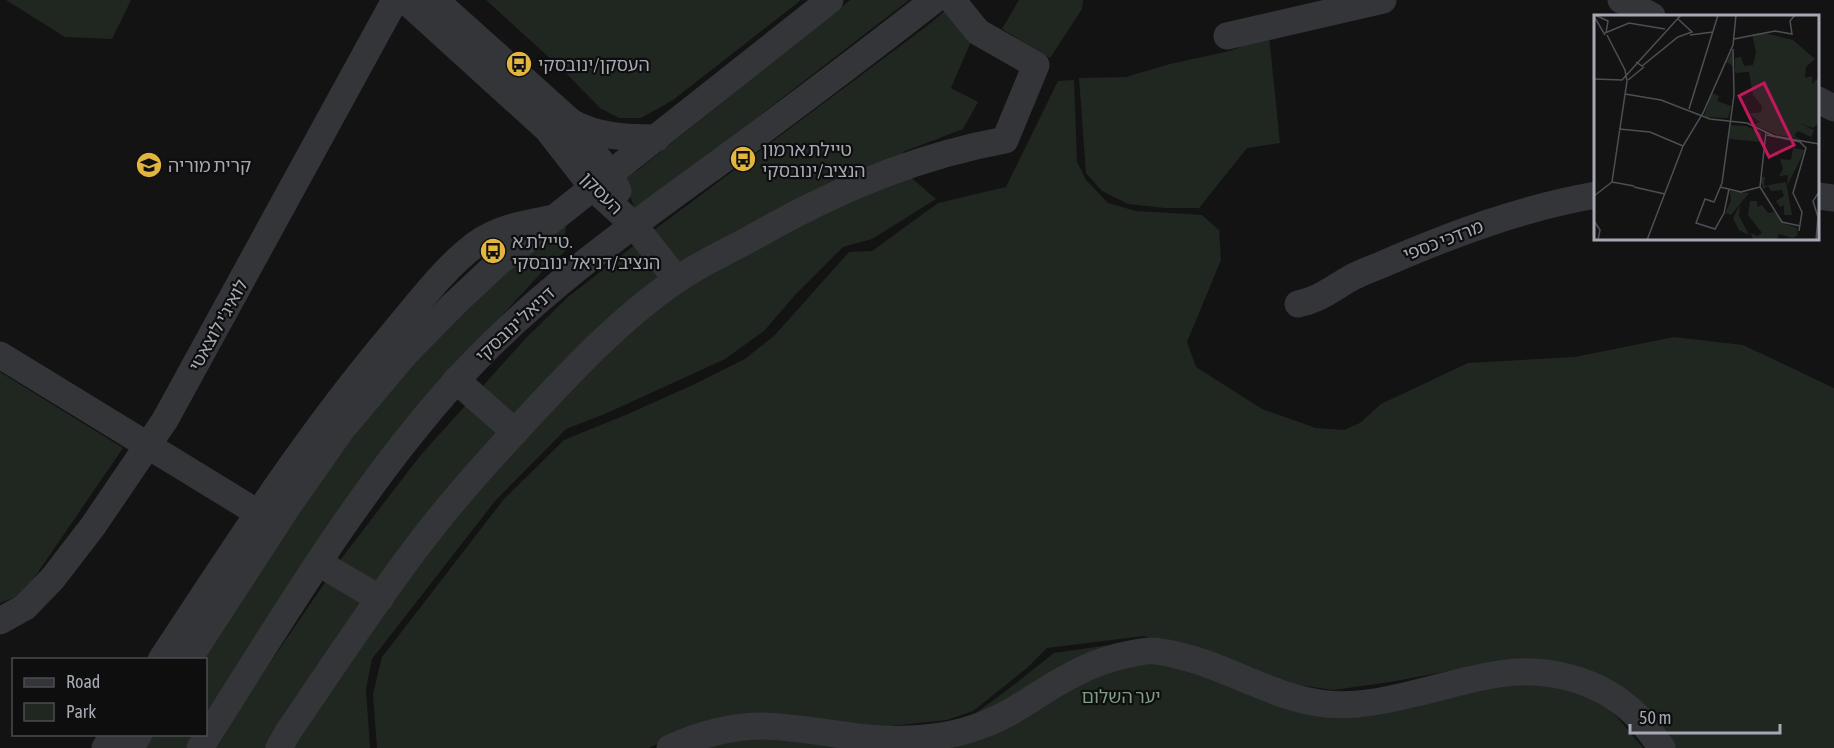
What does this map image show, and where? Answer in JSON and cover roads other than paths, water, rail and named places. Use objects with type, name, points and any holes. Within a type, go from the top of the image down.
[{"type":"street","name":"לואיג'י לוצאטי","points":[[0,621],[26,607],[53,578],[93,526],[165,420],[395,0]]},
{"type":"street","name":"העסקן","points":[[405,0],[528,110],[602,181]]},
{"type":"street","name":"העסקן","points":[[435,0],[570,121],[602,181],[676,280]]},
{"type":"street","points":[[189,658],[288,506],[342,429],[405,354],[454,304],[500,262],[830,0]]},
{"type":"street","name":"דניאל ינובסקי","points":[[200,748],[319,563],[396,451],[456,381],[537,302],[634,225],[830,82],[934,0]]},
{"type":"street","points":[[279,748],[423,538],[515,432],[594,348],[635,311],[676,280],[800,211],[855,185],[921,161],[972,146],[1005,140],[1036,65],[978,32],[952,0]]},
{"type":"street","points":[[1227,36],[1383,0]]},
{"type":"street","points":[[1621,0],[1650,15]]},
{"type":"street","points":[[1819,100],[1834,108]]},
{"type":"street","points":[[570,121],[582,128],[610,136],[657,138]]},
{"type":"street","name":"מרדכי כספי","points":[[1298,304],[1313,301],[1352,277],[1491,221],[1554,202],[1594,195]]},
{"type":"street","points":[[1819,196],[1834,198]]},
{"type":"street","points":[[162,658],[258,513],[354,380],[433,285],[477,243],[496,232],[553,219]]},
{"type":"street","points":[[0,355],[258,513]]},
{"type":"street","points":[[456,381],[515,432]]},
{"type":"street","points":[[319,563],[380,599]]},
{"type":"street","points":[[670,748],[709,733],[761,726],[868,740],[943,735],[982,725],[1014,710],[1069,676],[1091,666],[1144,651],[1188,657],[1279,691],[1325,704],[1353,705],[1384,700],[1501,674],[1562,674],[1605,692],[1635,714],[1662,748]]},
{"type":"place","name":"העסקן/ינובסקי","points":[[519,64]]},
{"type":"place","name":"טיילת ארמון הנציב/ינובסקי","points":[[743,159]]},
{"type":"place","name":"קרית מוריה","points":[[149,165]]},
{"type":"place","name":"טיילת א. הנציב/דניאל ינובסקי","points":[[493,251]]},
{"type":"park label","name":"יער השלום","points":[[1121,696]]}]
